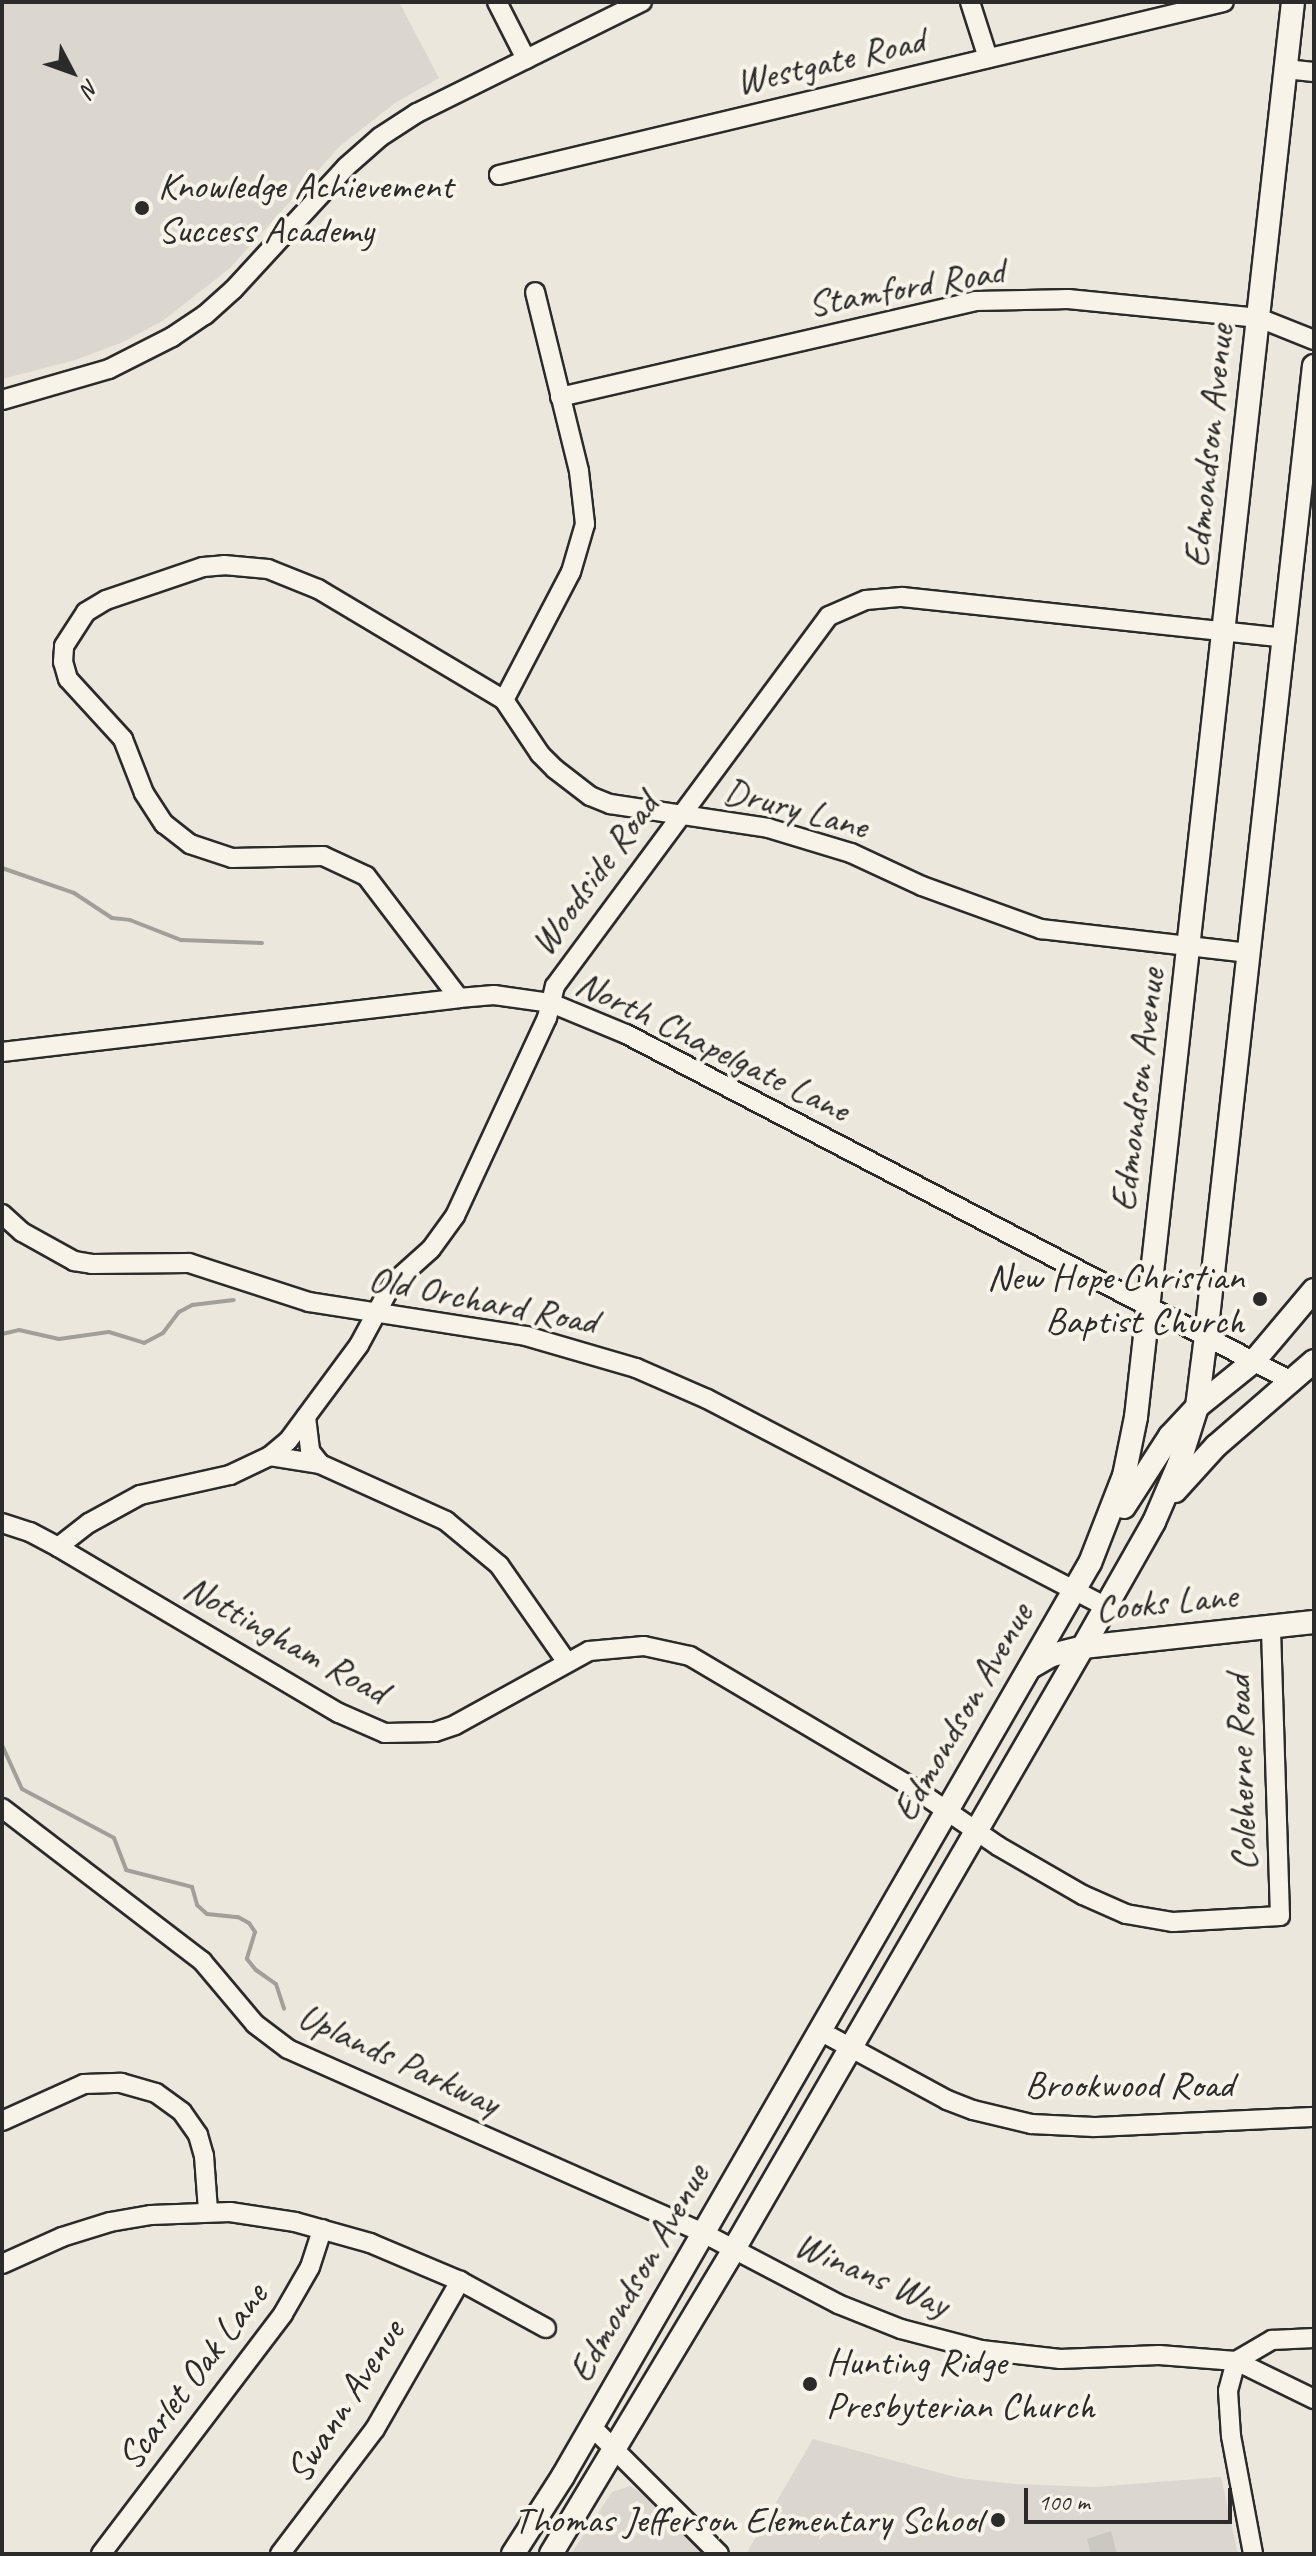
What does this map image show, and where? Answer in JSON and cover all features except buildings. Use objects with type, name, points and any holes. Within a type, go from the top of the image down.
[{"type":"main road","name":"Edmondson Avenue","points":[[513,2554],[591,2426],[1075,1590],[1090,1563],[1124,1476],[1149,1306],[1293,2]]},
{"type":"main road","name":"Edmondson Avenue","points":[[551,2554],[734,2249],[1154,1522],[1197,1407],[1314,366]]},
{"type":"main road","points":[[1090,1563],[1150,1464],[1197,1407],[1254,1361],[1314,1290]]},
{"type":"main road","points":[[1154,1522],[1192,1470],[1314,1361]]},
{"type":"main road","name":"Cooks Lane","points":[[1030,1668],[1052,1655],[1083,1647],[1314,1622]]},
{"type":"street","points":[[497,2],[526,59]]},
{"type":"street","points":[[2,400],[109,369],[172,337],[205,315],[233,290],[346,167],[380,137],[417,113],[642,2]]},
{"type":"street","points":[[970,2],[988,58]]},
{"type":"street","name":"Westgate Road","points":[[499,175],[1224,2]]},
{"type":"street","points":[[1285,69],[1314,72]]},
{"type":"street","points":[[504,700],[581,547],[583,498],[535,292]]},
{"type":"street","name":"Stamford Road","points":[[560,397],[975,301],[1068,299],[1259,318],[1314,340]]},
{"type":"street","name":"Drury Lane","points":[[459,998],[366,876],[323,856],[232,858],[207,852],[164,824],[144,793],[123,739],[68,679],[63,662],[64,646],[86,612],[106,600],[203,567],[245,566],[295,578],[442,660],[504,700],[540,754],[581,790],[633,810],[750,823],[851,853],[922,886],[1041,929],[1249,953]]},
{"type":"street","name":"Woodside Road","points":[[58,1547],[89,1523],[140,1495],[211,1481],[270,1456],[306,1417],[359,1345],[392,1284],[431,1249],[455,1216],[547,1018],[555,986],[829,616],[866,600],[902,597],[1285,638]]},
{"type":"street","name":"North Chapelgate Lane","points":[[2,1052],[459,998],[494,995],[551,1003],[626,1034],[1293,1382]]},
{"type":"street","name":"Old Orchard Road","points":[[2,1214],[22,1232],[74,1261],[189,1263],[285,1296],[376,1314],[526,1336],[579,1349],[669,1381],[1106,1607]]},
{"type":"street","points":[[306,1417],[310,1451],[320,1464]]},
{"type":"street","points":[[270,1456],[320,1464],[426,1509],[465,1534],[515,1584],[566,1661]]},
{"type":"street","name":"Nottingham Road","points":[[2,1523],[30,1532],[58,1547],[339,1713],[385,1733],[435,1732],[455,1725],[589,1651],[644,1646],[690,1656],[1083,1895],[1126,1914],[1173,1922],[1280,1916]]},
{"type":"street","name":"Coleherne Road","points":[[1271,1627],[1280,1916]]},
{"type":"street","name":"Uplands Parkway","points":[[2,1808],[202,1961],[255,2024],[288,2049],[734,2249]]},
{"type":"street","name":"Brookwood Road","points":[[820,2031],[947,2100],[986,2114],[1031,2124],[1094,2127],[1314,2117]]},
{"type":"street","points":[[2,2121],[84,2084],[121,2083],[156,2093],[182,2112],[198,2135],[204,2156],[208,2211]]},
{"type":"street","points":[[2,2264],[29,2250],[90,2227],[130,2218],[208,2211],[268,2217],[370,2243],[460,2281],[546,2328]]},
{"type":"street","name":"Scarlet Oak Lane","points":[[101,2554],[283,2314],[310,2267],[322,2229]]},
{"type":"street","name":"Winans Way","points":[[734,2249],[807,2289],[866,2316],[938,2341],[981,2350],[1060,2359],[1159,2355],[1236,2361],[1314,2399]]},
{"type":"street","name":"Swann Avenue","points":[[280,2554],[375,2429],[460,2281]]},
{"type":"street","points":[[1253,2554],[1231,2436],[1228,2391],[1236,2361],[1272,2340],[1314,2338]]},
{"type":"street","points":[[591,2426],[719,2554]]},
{"type":"shaded area","name":"Knowledge Achievement Success Academy","points":[[2,2],[399,2],[439,78],[395,103],[340,146],[230,268],[164,320],[121,343],[75,360],[2,379]]},
{"type":"shaded area","name":"Thomas Jefferson Elementary School","points":[[813,2439],[959,2478],[1016,2484],[1096,2487],[1221,2477],[1238,2554],[746,2554]]},
{"type":"shaded area","points":[[630,2486],[651,2498],[705,2554],[571,2554],[612,2492]]},
{"type":"shaded area","points":[[1111,2531],[1117,2554],[1091,2554],[1087,2539]]},
{"type":"waterway","points":[[2,868],[74,893],[112,918],[130,920],[181,940],[262,943]]},
{"type":"waterway","points":[[2,1334],[19,1330],[59,1339],[109,1332],[144,1343],[163,1333],[179,1312],[192,1305],[234,1300]]},
{"type":"waterway","points":[[2,1745],[22,1789],[114,1838],[126,1870],[192,1887],[197,1905],[207,1914],[238,1917],[249,1923],[255,1932],[247,1959],[256,1970],[276,1984],[284,2009]]},
{"type":"place","name":"Knowledge Achievement Success Academy","points":[[142,208]]},
{"type":"place","name":"New Hope Christian Baptist Church","points":[[1260,1299]]},
{"type":"place","name":"Hunting Ridge Presbyterian Church","points":[[810,2384]]},
{"type":"place","name":"Thomas Jefferson Elementary School","points":[[998,2520]]}]
